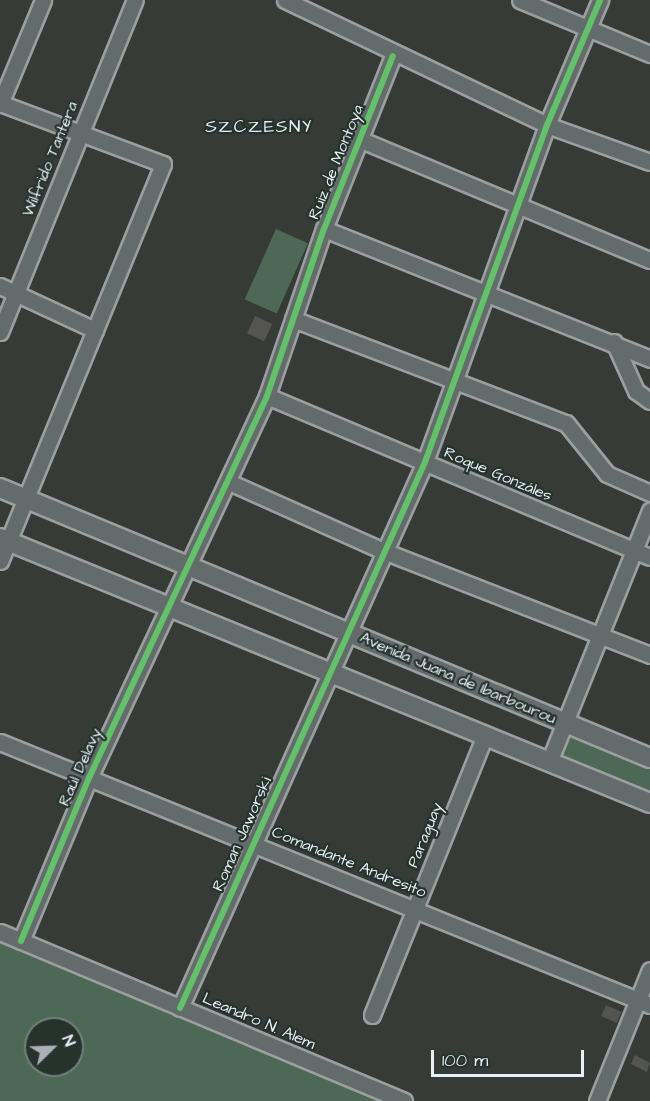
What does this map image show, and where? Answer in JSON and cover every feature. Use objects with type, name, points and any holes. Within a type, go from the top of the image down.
[{"type":"main road","name":"Avenida Juana de Ibarbourou","points":[[0,488],[650,758]]},
{"type":"main road","points":[[4,540],[650,803]]},
{"type":"street","points":[[0,561],[4,540],[26,498],[163,164],[0,103],[43,0]]},
{"type":"street","name":"Wilfrido Tantera","points":[[0,332],[135,0]]},
{"type":"street","points":[[285,0],[393,56],[547,125],[650,162]]},
{"type":"street","points":[[520,0],[650,54]]},
{"type":"street","name":"Roman Jaworski","points":[[180,1008],[381,550],[425,462],[547,125],[600,0]]},
{"type":"street","name":"Ruiz de Montoya","points":[[229,482],[267,396],[324,229],[393,56]]},
{"type":"street","name":"Ruiz de Montoya","points":[[359,139],[650,260]]},
{"type":"street","points":[[324,229],[650,358]]},
{"type":"street","points":[[0,286],[95,330]]},
{"type":"street","points":[[293,319],[566,423],[607,474],[650,493]]},
{"type":"street","points":[[614,342],[636,391],[650,401]]},
{"type":"street","name":"Roque Gonzáles","points":[[267,396],[650,557]]},
{"type":"street","points":[[229,482],[381,550],[650,655]]},
{"type":"street","name":"Raúl Delavy","points":[[21,941],[89,778],[229,482]]},
{"type":"street","points":[[549,762],[650,511]]},
{"type":"street","name":"Paraguay","points":[[372,1015],[485,736]]},
{"type":"street","name":"Comandante Andresito","points":[[0,742],[253,842],[644,1002]]},
{"type":"street","name":"Leandro N. Alem","points":[[0,932],[404,1101]]},
{"type":"street","points":[[597,1101],[644,1002],[650,970]]},
{"type":"green space","points":[[276,229],[308,243],[277,314],[245,299]]},
{"type":"green space","points":[[568,733],[650,766],[650,798],[558,760],[559,736]]},
{"type":"green space","points":[[0,940],[394,1101],[0,1101]]},
{"type":"building","points":[[255,316],[272,324],[264,341],[247,333]]},
{"type":"building","points":[[606,1005],[622,1012],[617,1023],[601,1016]]},
{"type":"building","points":[[635,1055],[650,1063],[647,1072],[631,1064]]},
{"type":"cycle path","points":[[180,1008],[425,462],[547,125],[600,0]]},
{"type":"cycle path","points":[[21,941],[89,778],[267,396],[324,229],[393,56]]},
{"type":"district","name":"SZCZESNY","points":[[259,127]]}]
